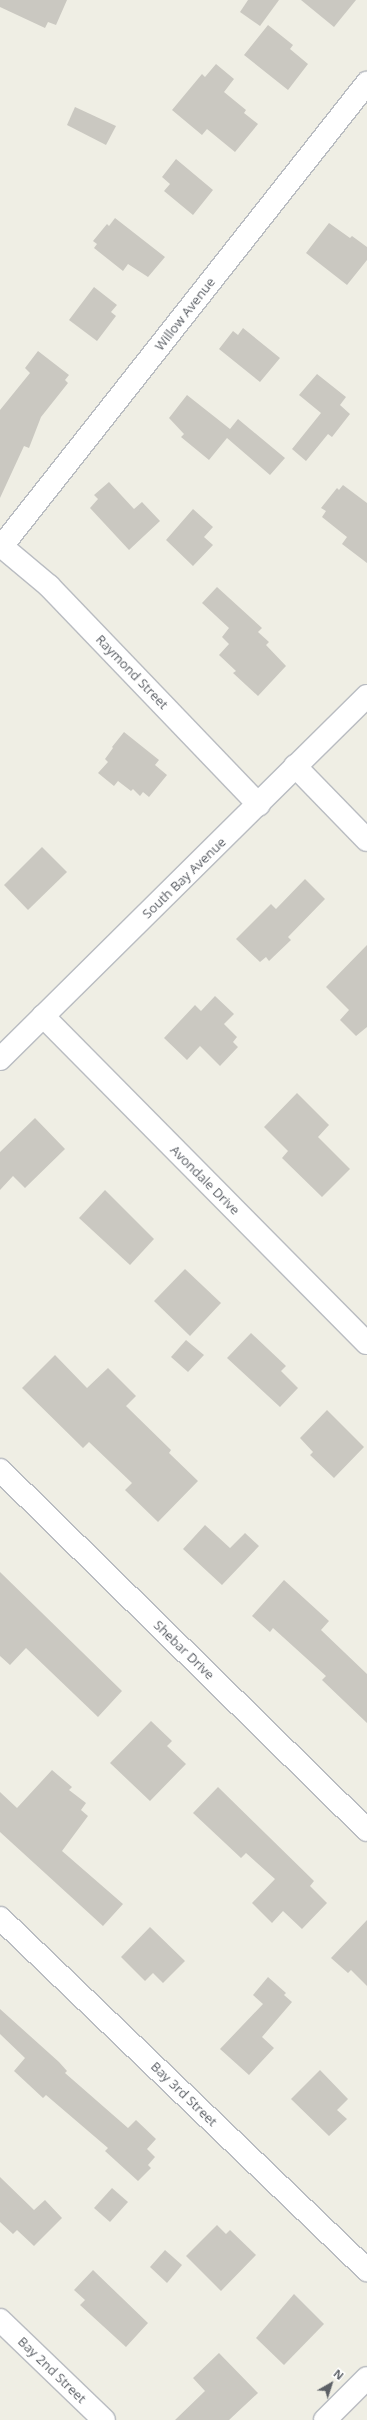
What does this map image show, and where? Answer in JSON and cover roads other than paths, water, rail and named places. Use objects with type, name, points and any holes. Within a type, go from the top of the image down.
[{"type":"street","name":"Willow Avenue","points":[[1,546],[367,82]]},
{"type":"street","name":"Raymond Street","points":[[1,546],[49,586],[259,805]]},
{"type":"street","name":"South Bay Avenue","points":[[0,1059],[259,805],[295,766],[367,696]]},
{"type":"street","points":[[295,766],[367,840]]},
{"type":"street","name":"Avondale Drive","points":[[43,1016],[367,1343]]},
{"type":"street","name":"Shebar Drive","points":[[0,1470],[367,1830]]},
{"type":"street","name":"Bay 3rd Street","points":[[0,1918],[367,2270]]},
{"type":"street","name":"Bay 2nd Street","points":[[0,2320],[104,2420]]},
{"type":"street","points":[[325,2420],[367,2378]]}]
